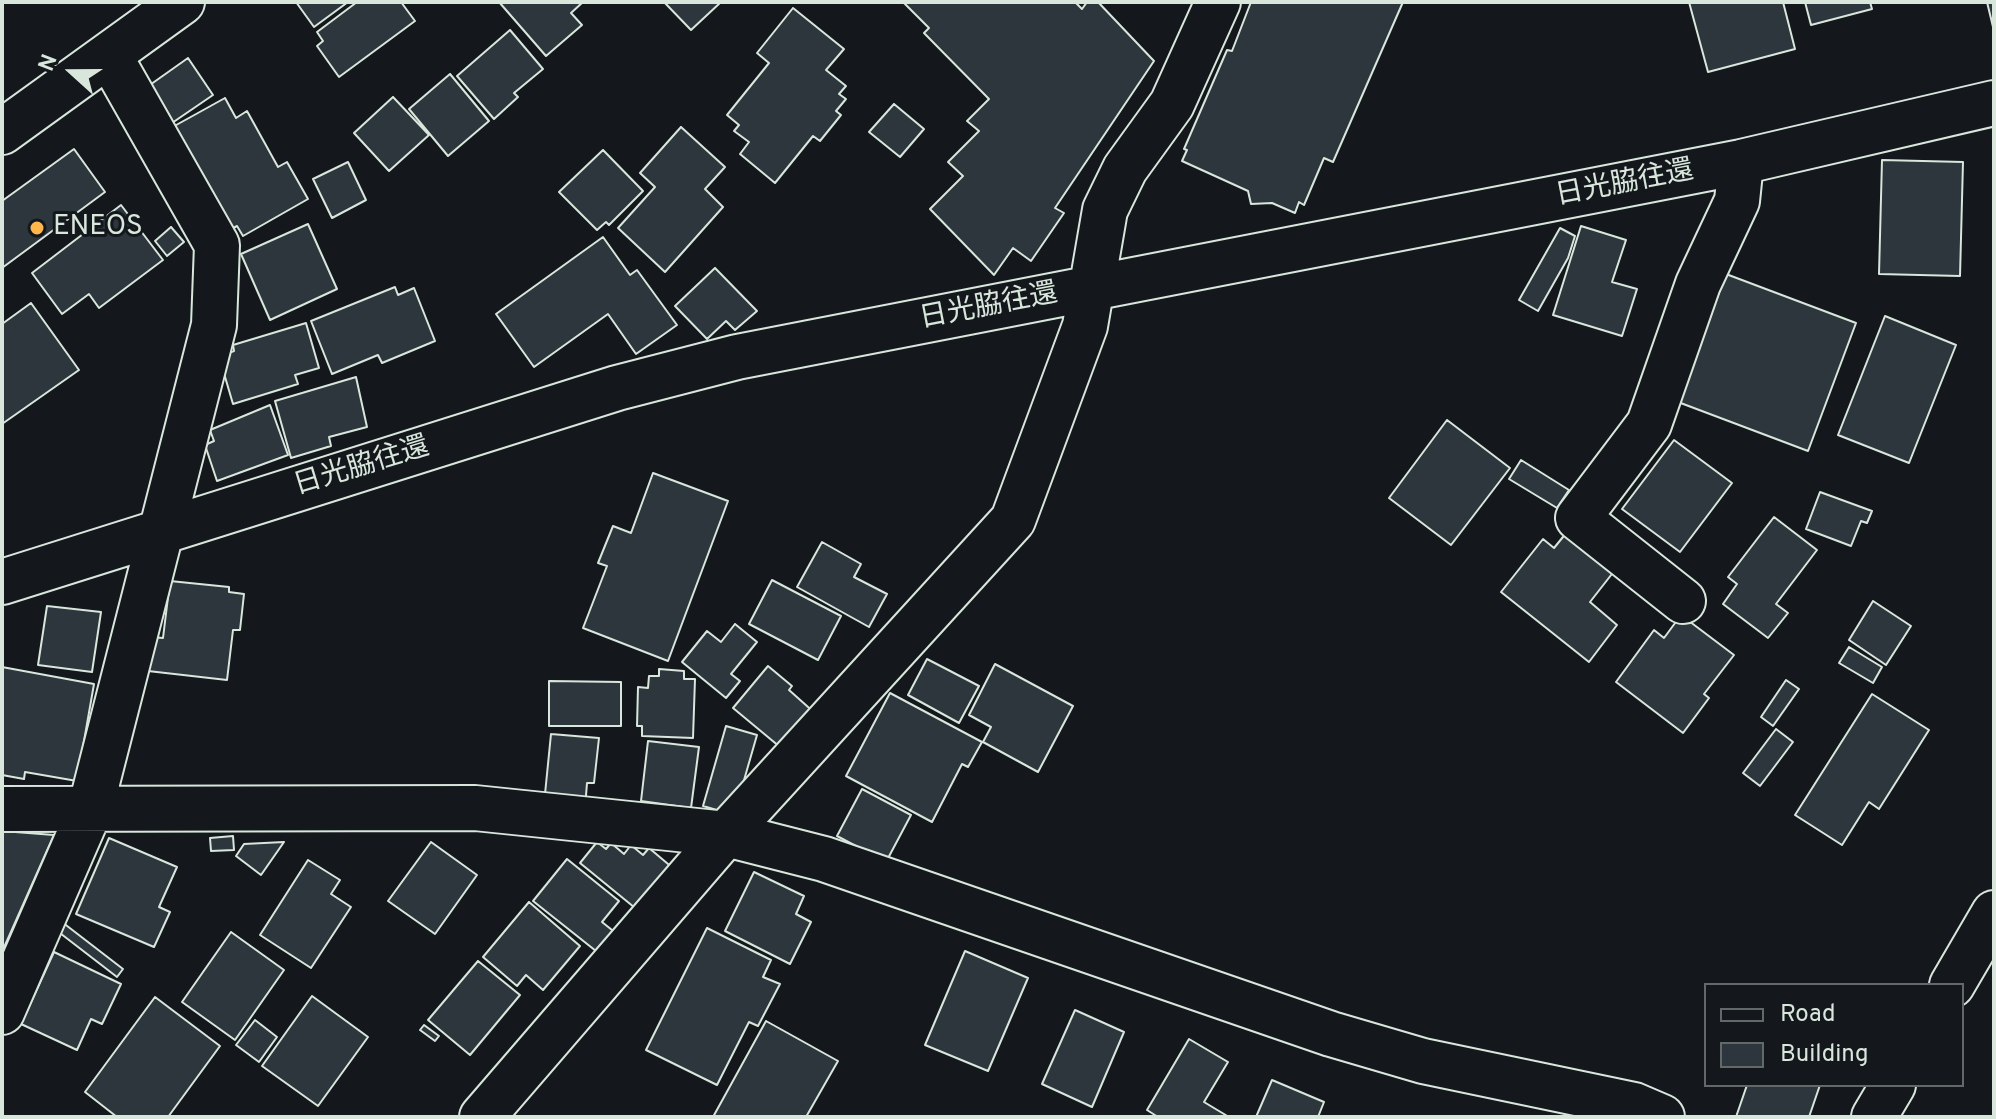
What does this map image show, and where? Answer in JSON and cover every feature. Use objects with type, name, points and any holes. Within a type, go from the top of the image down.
[{"type":"street","points":[[482,1117],[726,834],[1013,520],[1085,326],[1105,210],[1125,169],[1172,104],[1218,2]]},
{"type":"street","points":[[2,132],[109,55],[157,9]]},
{"type":"street","points":[[2,1012],[90,810],[214,325],[217,245],[109,55]]},
{"type":"street","name":"日光脇往還","points":[[2,582],[617,388],[737,357],[1741,162],[1994,103]]},
{"type":"street","points":[[1683,601],[1578,518],[1649,424],[1698,284],[1737,201],[1741,162]]},
{"type":"street","points":[[2,809],[475,808],[726,834],[824,859],[1331,1034],[1423,1061],[1634,1105],[1662,1117]]},
{"type":"street","points":[[1953,983],[1994,913]]},
{"type":"street","points":[[1874,1117],[1892,1087]]},
{"type":"building","points":[[296,2],[348,2],[314,27]]},
{"type":"building","points":[[357,2],[401,2],[415,21],[339,77],[317,46],[323,41],[317,32]]},
{"type":"building","points":[[499,2],[583,2],[571,13],[582,25],[546,56]]},
{"type":"building","points":[[664,2],[721,2],[691,30]]},
{"type":"building","points":[[903,2],[1075,2],[1082,9],[1087,2],[1098,2],[1154,61],[1055,208],[1064,213],[1031,261],[1013,248],[994,275],[930,209],[963,176],[948,162],[979,131],[967,121],[989,99],[924,33],[929,28]]},
{"type":"building","points":[[1251,2],[1403,2],[1333,162],[1324,158],[1304,205],[1299,202],[1295,213],[1272,203],[1251,204],[1248,191],[1182,161],[1187,150],[1184,149],[1227,50],[1232,51]]},
{"type":"building","points":[[1689,2],[1783,2],[1795,49],[1708,72]]},
{"type":"building","points":[[1805,2],[1870,2],[1872,9],[1811,25]]},
{"type":"building","points":[[1987,2],[1994,2],[1994,31]]},
{"type":"building","points":[[793,8],[844,49],[826,70],[846,86],[839,94],[846,99],[836,111],[841,115],[820,141],[813,136],[775,183],[740,154],[749,142],[734,131],[739,125],[727,115],[769,63],[757,53]]},
{"type":"building","points":[[510,30],[543,69],[514,93],[518,97],[494,119],[457,76]]},
{"type":"building","points":[[188,58],[213,95],[172,123],[147,87]]},
{"type":"building","points":[[450,74],[489,121],[448,156],[409,109]]},
{"type":"building","points":[[393,97],[429,135],[389,171],[354,133]]},
{"type":"building","points":[[225,98],[236,118],[247,111],[278,167],[287,162],[308,199],[243,236],[237,226],[226,232],[169,129]]},
{"type":"building","points":[[894,104],[924,129],[900,157],[869,132]]},
{"type":"building","points":[[681,127],[725,167],[705,189],[723,207],[665,272],[618,228],[655,187],[640,173]]},
{"type":"building","points":[[74,149],[105,192],[2,268],[2,201]]},
{"type":"building","points":[[603,150],[643,191],[609,225],[606,222],[597,230],[559,192]]},
{"type":"building","points":[[1882,160],[1963,162],[1960,276],[1879,274]]},
{"type":"building","points":[[348,162],[366,200],[332,218],[313,179]]},
{"type":"building","points":[[121,205],[163,260],[99,308],[89,294],[62,314],[32,273]]},
{"type":"building","points":[[308,224],[337,289],[270,320],[241,254]]},
{"type":"building","points":[[1581,226],[1626,240],[1612,282],[1637,289],[1622,336],[1553,315]]},
{"type":"building","points":[[171,227],[184,242],[167,256],[155,241]]},
{"type":"building","points":[[1560,228],[1575,236],[1568,258],[1538,311],[1519,300]]},
{"type":"building","points":[[603,237],[630,275],[637,270],[677,325],[636,354],[608,314],[534,367],[496,314]]},
{"type":"building","points":[[715,268],[757,311],[735,330],[726,321],[707,339],[675,306]]},
{"type":"building","points":[[1726,274],[1856,323],[1808,451],[1678,402]]},
{"type":"building","points":[[395,287],[398,295],[414,288],[435,341],[382,363],[378,355],[332,374],[311,321]]},
{"type":"building","points":[[31,303],[79,370],[2,424],[2,324]]},
{"type":"building","points":[[1885,316],[1956,345],[1909,463],[1838,435]]},
{"type":"building","points":[[306,323],[319,368],[295,375],[298,384],[233,404],[223,370],[226,354],[234,351],[233,345]]},
{"type":"building","points":[[356,377],[367,427],[329,437],[331,446],[291,458],[275,401]]},
{"type":"building","points":[[270,405],[288,455],[217,481],[205,445],[214,441],[210,430]]},
{"type":"building","points":[[1447,420],[1510,468],[1451,545],[1389,498]]},
{"type":"building","points":[[1674,440],[1732,483],[1680,552],[1622,509]]},
{"type":"building","points":[[1521,460],[1569,490],[1557,508],[1509,479]]},
{"type":"building","points":[[653,473],[728,501],[668,661],[583,628],[607,566],[598,563],[613,526],[631,533]]},
{"type":"building","points":[[1820,492],[1872,511],[1867,523],[1861,521],[1851,546],[1806,529]]},
{"type":"building","points":[[1774,517],[1817,550],[1776,604],[1788,613],[1768,638],[1723,604],[1737,584],[1728,577]]},
{"type":"building","points":[[1567,532],[1615,570],[1590,602],[1617,625],[1589,662],[1501,592],[1543,539],[1554,548]]},
{"type":"building","points":[[822,542],[861,564],[854,577],[887,594],[869,627],[797,587]]},
{"type":"building","points":[[772,580],[841,616],[818,660],[749,624]]},
{"type":"building","points":[[170,581],[229,587],[229,592],[244,594],[240,630],[233,630],[227,680],[148,671],[151,637],[163,638]]},
{"type":"building","points":[[1873,601],[1911,626],[1886,665],[1849,640]]},
{"type":"building","points":[[47,606],[101,612],[92,672],[38,665]]},
{"type":"building","points":[[1681,615],[1734,655],[1704,694],[1709,698],[1683,733],[1616,682],[1654,630],[1664,638]]},
{"type":"building","points":[[735,624],[757,642],[731,674],[740,681],[726,698],[682,662],[707,631],[721,642]]},
{"type":"building","points":[[1849,647],[1882,667],[1873,683],[1839,663]]},
{"type":"building","points":[[927,659],[979,686],[959,723],[908,695]]},
{"type":"building","points":[[995,664],[1073,706],[1038,772],[983,742],[991,727],[969,715]]},
{"type":"building","points":[[768,666],[792,686],[789,690],[817,715],[786,752],[733,708]]},
{"type":"building","points":[[2,667],[94,684],[77,781],[25,772],[24,779],[2,775]]},
{"type":"building","points":[[659,669],[684,671],[684,679],[695,679],[693,738],[642,736],[642,726],[637,726],[638,687],[648,688],[649,676],[659,676]]},
{"type":"building","points":[[1786,680],[1799,689],[1773,726],[1761,717]]},
{"type":"building","points":[[549,681],[621,682],[621,726],[549,726]]},
{"type":"building","points":[[890,693],[982,742],[968,767],[962,764],[932,822],[846,776]]},
{"type":"building","points":[[1872,694],[1929,730],[1879,809],[1869,802],[1842,845],[1795,815]]},
{"type":"building","points":[[726,726],[757,735],[734,815],[703,806]]},
{"type":"building","points":[[1776,729],[1793,742],[1760,786],[1743,773]]},
{"type":"building","points":[[551,734],[599,738],[594,783],[587,783],[585,808],[544,804]]},
{"type":"building","points":[[648,741],[699,747],[691,808],[641,801]]},
{"type":"building","points":[[862,789],[911,815],[886,862],[837,836]]},
{"type":"building","points":[[2,831],[54,835],[2,952]]},
{"type":"building","points":[[233,836],[234,850],[211,851],[210,838]]},
{"type":"building","points":[[109,838],[177,867],[159,907],[170,912],[154,947],[76,914]]},
{"type":"building","points":[[284,842],[261,875],[236,856],[244,844]]},
{"type":"building","points":[[431,842],[477,875],[435,934],[388,901]]},
{"type":"building","points":[[597,842],[606,849],[611,843],[624,854],[631,845],[643,855],[649,848],[674,869],[640,912],[580,863]]},
{"type":"building","points":[[567,859],[619,901],[602,922],[617,934],[601,955],[533,901]]},
{"type":"building","points":[[308,860],[340,880],[331,894],[351,907],[311,968],[260,935]]},
{"type":"building","points":[[754,872],[804,896],[796,914],[811,922],[790,964],[725,931]]},
{"type":"building","points":[[529,902],[580,946],[543,990],[526,975],[517,986],[483,957]]},
{"type":"building","points":[[62,922],[123,969],[117,977],[56,930]]},
{"type":"building","points":[[707,928],[771,960],[763,977],[780,984],[758,1026],[749,1022],[717,1085],[646,1050]]},
{"type":"building","points":[[231,932],[284,970],[235,1040],[182,1002]]},
{"type":"building","points":[[965,951],[1028,978],[988,1071],[925,1045]]},
{"type":"building","points":[[54,952],[121,984],[102,1024],[91,1019],[77,1050],[21,1024]]},
{"type":"building","points":[[478,961],[520,995],[470,1055],[428,1020]]},
{"type":"building","points":[[312,996],[368,1037],[318,1106],[262,1066]]},
{"type":"building","points":[[155,997],[220,1046],[168,1117],[117,1117],[85,1092]]},
{"type":"building","points":[[1075,1010],[1124,1032],[1092,1107],[1042,1084]]},
{"type":"building","points":[[255,1020],[277,1037],[259,1062],[236,1045]]},
{"type":"building","points":[[766,1021],[838,1061],[806,1117],[713,1117]]},
{"type":"building","points":[[424,1025],[439,1036],[435,1041],[420,1030]]},
{"type":"building","points":[[1189,1039],[1228,1062],[1204,1102],[1229,1117],[1158,1117],[1147,1110]]},
{"type":"building","points":[[1272,1080],[1324,1102],[1318,1117],[1256,1117]]},
{"type":"building","points":[[1746,1087],[1819,1087],[1809,1117],[1736,1117]]},
{"type":"place","name":"ENEOS","points":[[37,228]]}]
